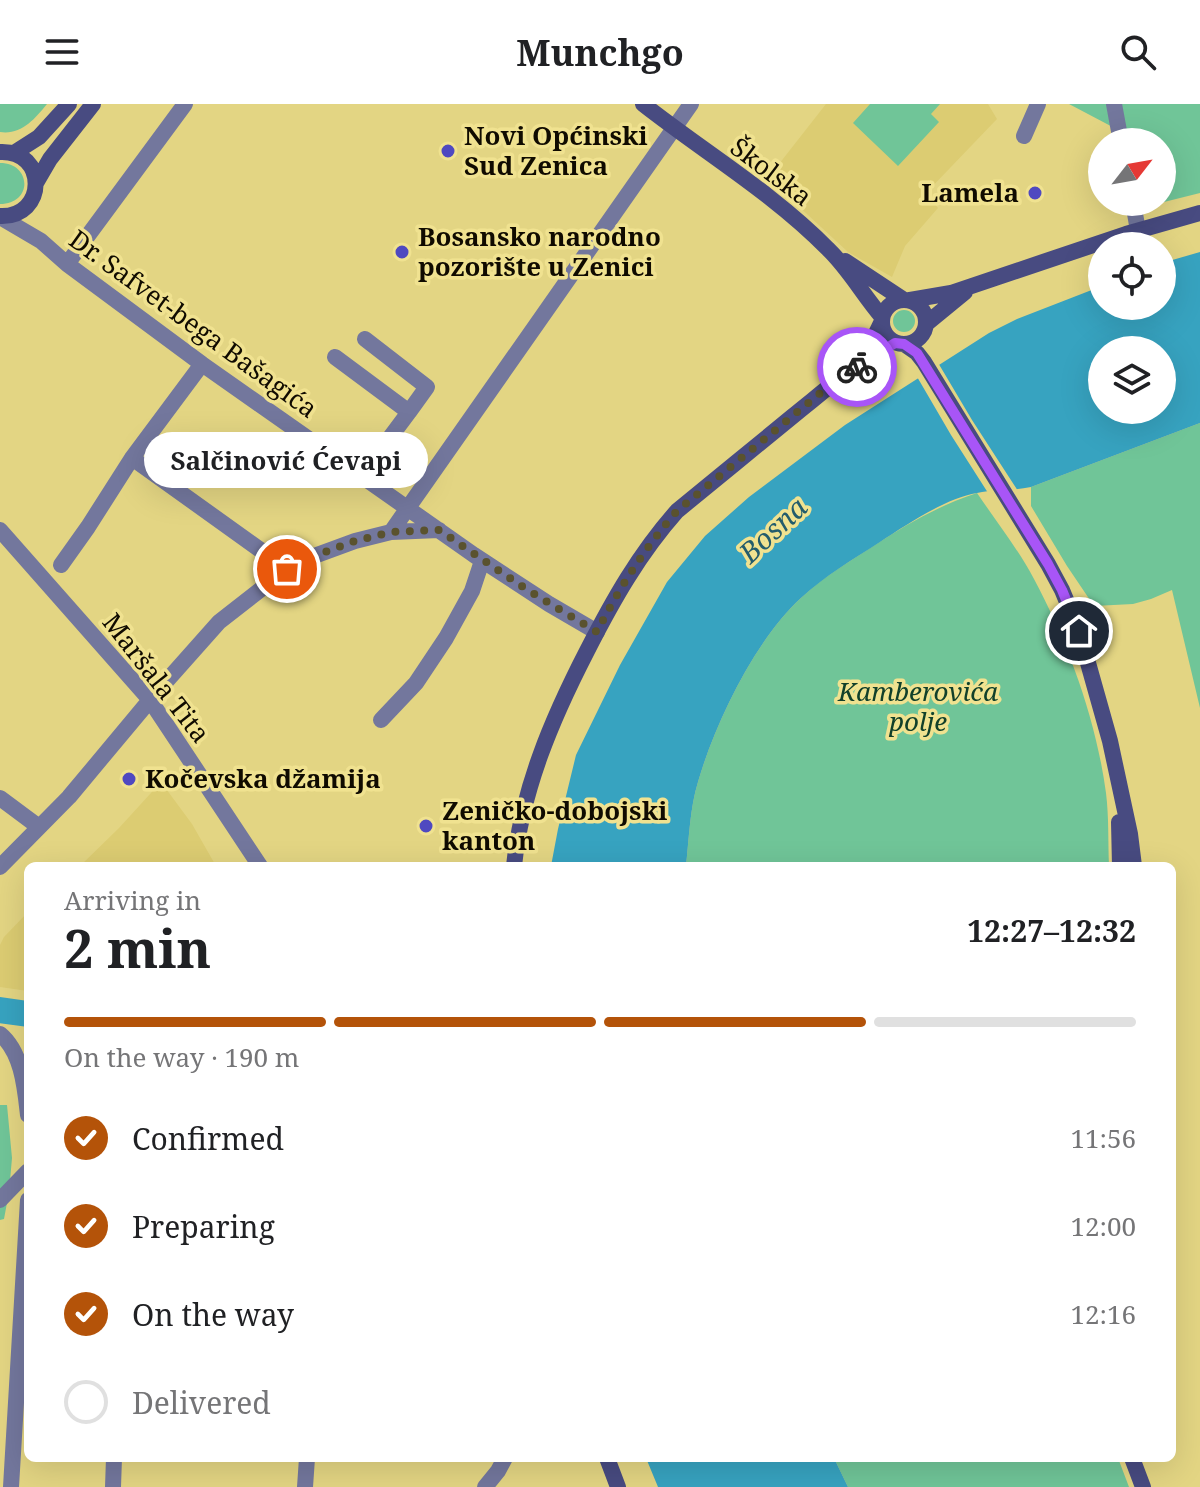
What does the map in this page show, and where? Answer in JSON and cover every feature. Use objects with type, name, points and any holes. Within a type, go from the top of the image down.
[{"type":"street","points":[[5,151],[27,147],[69,104]]},
{"type":"street","points":[[0,217],[21,211],[50,159],[93,104]]},
{"type":"street","points":[[67,264],[185,104]]},
{"type":"street","name":"Školska","points":[[643,104],[812,233],[831,251],[882,320]]},
{"type":"street","points":[[391,532],[691,104]]},
{"type":"street","points":[[1024,136],[1038,104]]},
{"type":"street","points":[[1114,104],[1118,128]]},
{"type":"street","points":[[5,151],[23,158],[30,165],[35,173],[34,191]]},
{"type":"street","name":"Dr. Safvet-bega Bašagića","points":[[34,191],[31,222],[41,241]]},
{"type":"street","points":[[515,862],[521,816],[554,717],[626,578],[677,511],[864,355],[876,337],[888,306],[898,300],[951,293],[1200,213]]},
{"type":"street","points":[[1135,216],[1138,231]]},
{"type":"street","name":"Dr. Safvet-bega Bašagića","points":[[0,217],[41,241],[67,264],[202,364],[482,561],[597,632]]},
{"type":"street","name":"Školska","points":[[831,251],[907,300]]},
{"type":"street","points":[[835,381],[900,344],[912,343],[973,286]]},
{"type":"street","points":[[907,300],[923,309],[922,360]]},
{"type":"street","points":[[882,320],[886,335],[917,353],[922,360],[1062,590],[1079,631],[1117,773],[1134,862]]},
{"type":"street","points":[[362,475],[427,387],[365,339]]},
{"type":"street","points":[[335,357],[409,412]]},
{"type":"street","points":[[61,565],[132,458],[202,364]]},
{"type":"street","points":[[132,458],[287,569]]},
{"type":"street","name":"Maršala Tita","points":[[0,530],[147,703],[257,862]]},
{"type":"street","points":[[0,867],[69,797],[219,622],[287,569],[355,541],[391,532],[439,530]]},
{"type":"street","points":[[381,720],[416,683],[446,638],[472,591],[482,561]]},
{"type":"street","points":[[1117,773],[1120,862]]},
{"type":"street","points":[[0,798],[39,827]]},
{"type":"street","points":[[0,1034],[16,1055],[24,1095]]},
{"type":"street","points":[[0,1200],[24,1175]]},
{"type":"street","points":[[11,1487],[22,1396],[24,1331]]},
{"type":"street","points":[[113,1487],[114,1462]]},
{"type":"street","points":[[305,1487],[307,1462]]},
{"type":"street","points":[[485,1487],[503,1462]]},
{"type":"street","points":[[609,1462],[618,1487]]},
{"type":"street","points":[[1134,1462],[1143,1487]]},
{"type":"shaded area","points":[[826,104],[988,104],[997,119],[926,193],[938,208],[905,246],[892,277],[848,252],[768,178]]},
{"type":"shaded area","points":[[161,782],[192,824],[214,862],[84,862]]},
{"type":"shaded area","points":[[24,916],[24,990],[0,987],[0,945]]},
{"type":"green space","points":[[0,104],[47,104],[26,125],[14,131],[0,132]]},
{"type":"green space","points":[[870,104],[940,104],[931,114],[939,122],[898,166],[853,123]]},
{"type":"green space","points":[[1069,104],[1200,104],[1200,193],[1176,199],[1176,128],[1115,128]]},
{"type":"green space","points":[[0,163],[18,169],[24,184],[18,198],[0,204]]},
{"type":"green space","points":[[900,310],[908,310],[915,321],[908,332],[900,332],[893,325],[893,317]]},
{"type":"green space","points":[[1200,423],[1200,708],[1172,590],[1133,604],[1094,606],[1031,506],[1031,487]]},
{"type":"green space","name":"Kamberovića polje","points":[[977,493],[1034,579],[1059,630],[1088,710],[1101,765],[1106,793],[1109,862],[686,862],[693,802],[705,759],[726,709],[768,636],[818,583],[887,537],[950,503]]},
{"type":"green space","points":[[0,1105],[7,1105],[12,1158],[4,1219],[0,1220]]},
{"type":"green space","points":[[836,1462],[1120,1462],[1129,1487],[848,1487]]},
{"type":"water","name":"Bosna","points":[[1200,252],[1200,423],[1031,487],[984,492],[952,500],[914,520],[839,568],[810,590],[784,616],[753,659],[726,709],[695,792],[686,862],[552,862],[576,755],[620,665],[667,582],[705,536],[749,497],[845,425],[989,333],[1088,291],[1088,320],[1176,320],[1176,259]]},
{"type":"water","points":[[648,1462],[836,1462],[848,1487],[658,1487]]},
{"type":"pier","points":[[937,361],[1020,494],[990,496],[951,435],[916,375]]},
{"type":"waterway","points":[[0,1010],[24,1013]]},
{"type":"way so far","points":[[287,569],[355,541],[391,532],[439,530],[482,561],[597,632],[626,578],[677,511],[835,381],[857,367]]},
{"type":"place","name":"Novi Općinski Sud Zenica","points":[[448,151]]},
{"type":"place","name":"Lamela","points":[[1035,193]]},
{"type":"place","name":"Bosansko narodno pozorište u Zenici","points":[[402,252]]},
{"type":"place","name":"Salčinović Ćevapi","points":[[287,569]]},
{"type":"place","name":"Kočevska džamija","points":[[129,779]]},
{"type":"place","name":"Zeničko-dobojski kanton","points":[[426,826]]},
{"type":"route","points":[[857,367],[895,343],[904,344],[917,353],[1048,564],[1079,631]]}]
